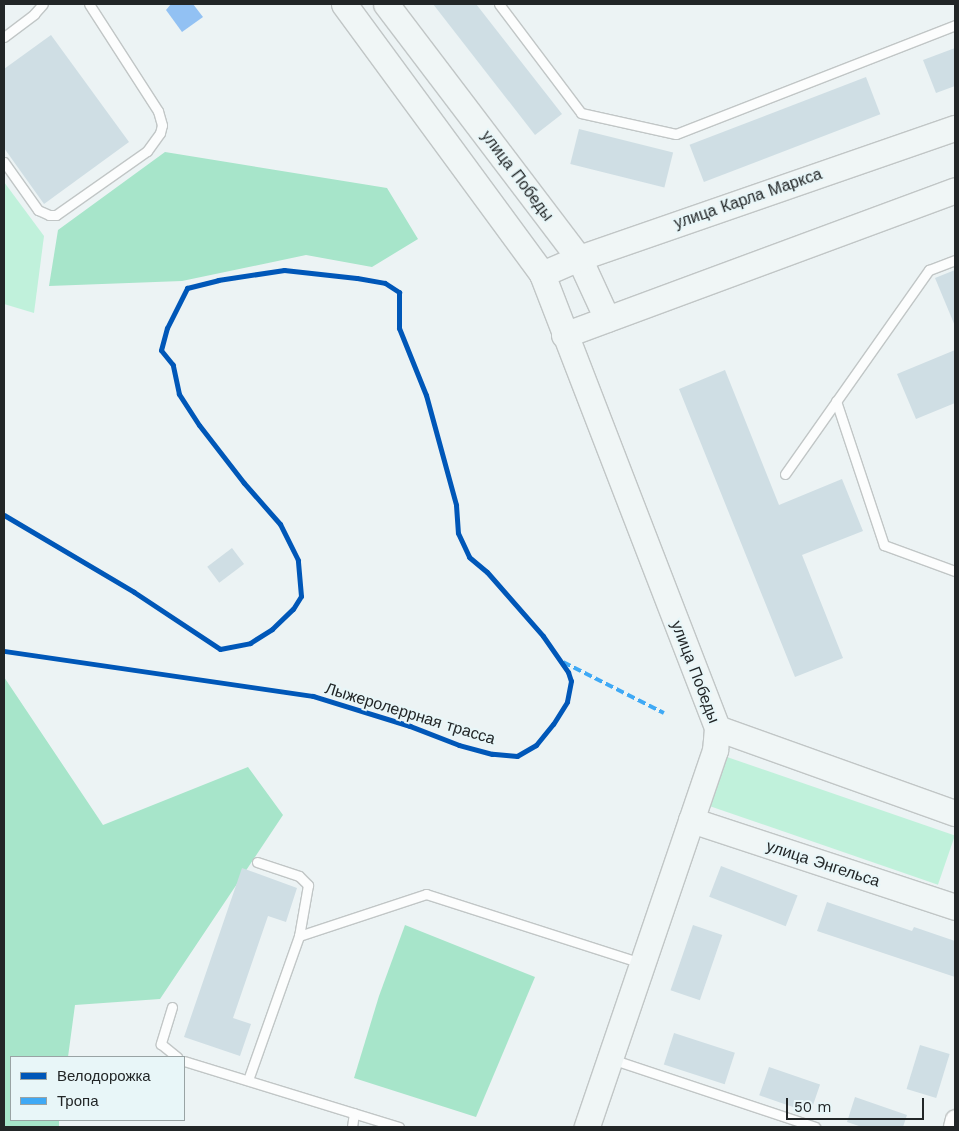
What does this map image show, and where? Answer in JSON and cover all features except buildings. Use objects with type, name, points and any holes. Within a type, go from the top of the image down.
[{"type":"main road","name":"улица Победы","points":[[344,4],[542,274],[564,336],[717,728],[715,750],[587,1127]]},
{"type":"main road","name":"улица Победы","points":[[386,4],[579,258],[607,319]]},
{"type":"main road","name":"улица Карла Маркса","points":[[542,274],[579,258],[955,128]]},
{"type":"main road","points":[[564,336],[955,190]]},
{"type":"main road","points":[[717,728],[955,813]]},
{"type":"main road","name":"улица Энгельса","points":[[691,820],[955,907]]},
{"type":"street","points":[[953,1127],[955,1119]]},
{"type":"lane","points":[[4,37],[34,14],[43,4]]},
{"type":"lane","points":[[4,162],[38,210],[49,215],[56,215],[147,151],[160,133],[162,125],[158,111],[89,4]]},
{"type":"lane","points":[[499,4],[581,113],[676,134],[955,25]]},
{"type":"lane","points":[[785,474],[929,270],[955,260]]},
{"type":"lane","points":[[836,401],[884,545],[955,571]]},
{"type":"lane","points":[[248,1080],[299,936],[308,885],[299,876],[257,862]]},
{"type":"lane","points":[[299,936],[426,894],[642,963]]},
{"type":"lane","points":[[172,1007],[161,1044],[176,1056]]},
{"type":"lane","points":[[610,1059],[814,1127]]},
{"type":"lane","points":[[185,1061],[399,1127]]},
{"type":"lane","points":[[352,1127],[354,1113]]},
{"type":"green space","points":[[165,152],[387,188],[418,239],[372,267],[306,255],[182,281],[49,286],[58,230]]},
{"type":"green space","points":[[4,182],[44,236],[34,313],[4,304]]},
{"type":"green space","points":[[4,677],[103,825],[248,767],[283,815],[160,999],[75,1005],[68,1056],[10,1056],[10,1121],[59,1121],[59,1127],[4,1127]]},
{"type":"green space","points":[[727,757],[955,835],[938,885],[710,806]]},
{"type":"green space","points":[[405,925],[535,977],[476,1117],[354,1078],[379,996]]},
{"type":"water","points":[[171,4],[193,4],[203,17],[182,32],[166,10]]},
{"type":"marked path","points":[[563,662],[664,713]]},
{"type":"cycle path","name":"Лыжеролеррная трасса","points":[[4,515],[134,592],[220,649],[250,643],[272,629],[293,609],[301,596],[298,560],[280,524],[244,483],[199,425],[179,394],[173,365],[161,350],[167,328],[187,288],[218,280],[284,270],[385,283],[399,292],[399,328],[426,395],[456,505],[458,533],[469,557],[487,572],[543,636],[568,672],[571,681],[567,702],[553,724],[536,745],[517,756],[492,754],[459,745],[410,726],[313,696],[4,651]]}]
